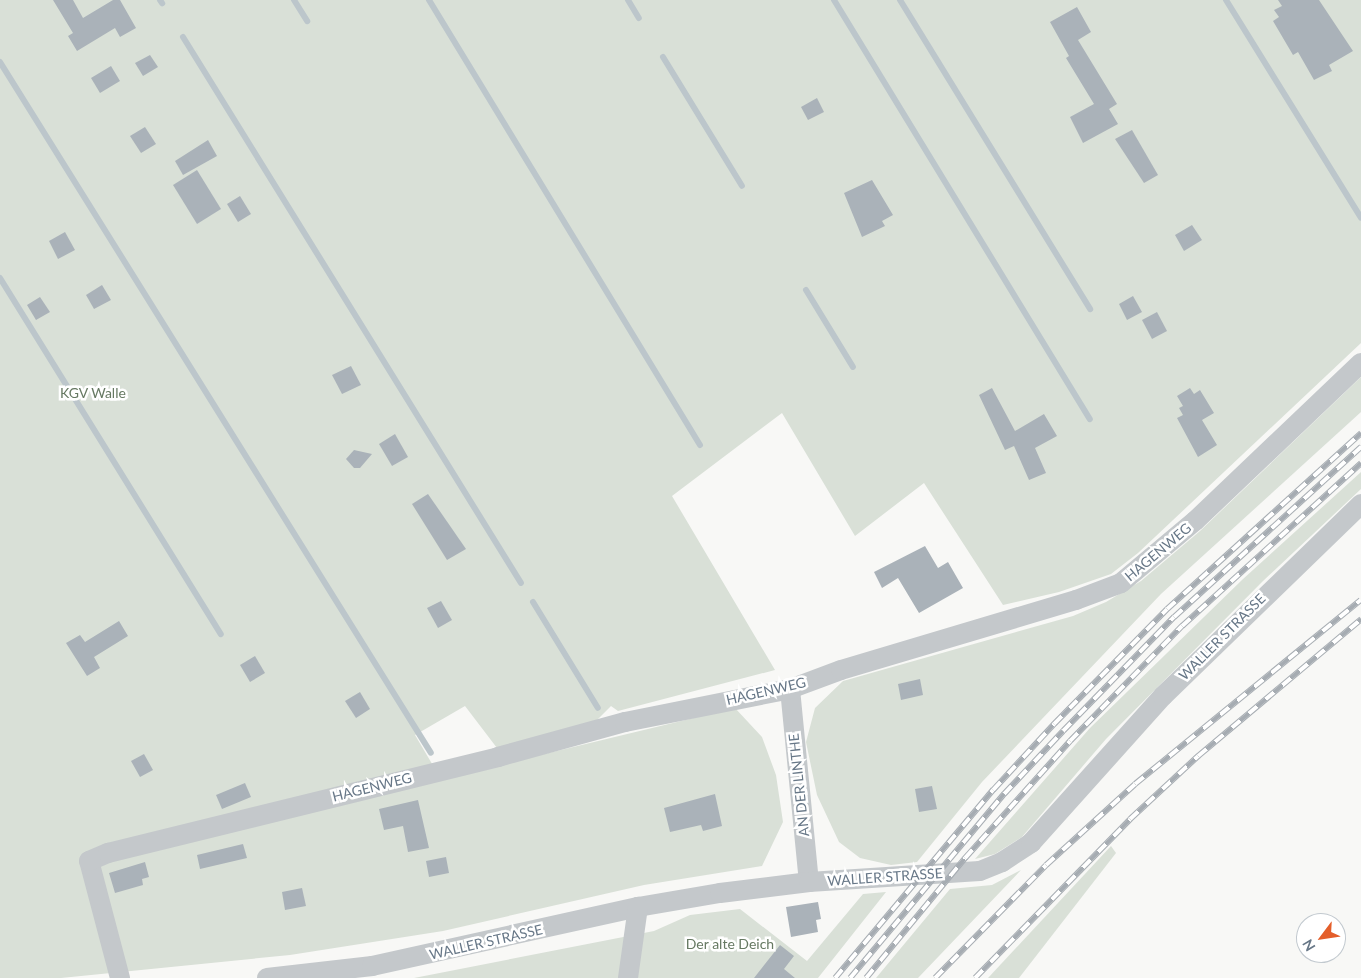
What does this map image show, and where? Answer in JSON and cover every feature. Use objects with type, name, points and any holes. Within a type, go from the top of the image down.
[{"type":"street","name":"HAGENWEG","points":[[120,978],[89,861],[158,840],[498,757],[625,722],[790,688],[841,670],[1076,600],[1121,583],[1195,520],[1361,362]]},
{"type":"street","name":"WALLER STRASSE","points":[[267,978],[372,966],[427,956],[638,906],[809,882],[980,871],[1002,862],[1031,842],[1163,696],[1361,504]]},
{"type":"street","name":"AN DER LINTHE","points":[[790,688],[809,882]]},
{"type":"street","points":[[628,978],[638,906]]},
{"type":"green space","name":"KGV Walle","points":[[0,0],[1361,0],[1361,343],[1138,553],[1111,574],[1059,592],[1003,605],[924,483],[855,536],[782,413],[672,496],[775,670],[618,711],[611,706],[596,721],[497,748],[465,706],[415,735],[441,779],[735,708],[762,737],[776,775],[783,822],[762,866],[644,885],[443,931],[290,955],[61,978],[0,978]]},
{"type":"green space","points":[[1361,377],[1361,412],[1161,594],[982,782],[917,862],[891,865],[860,858],[839,842],[817,795],[806,742],[815,708],[843,681],[1073,616],[1106,602],[1141,581],[1200,531]]},
{"type":"green space","points":[[1361,472],[1361,489],[1263,581],[1106,739],[1022,837],[995,854],[975,859],[1090,728],[1243,579]]},
{"type":"green space","points":[[1111,846],[1116,853],[1019,978],[988,978]]},
{"type":"green space","points":[[1021,870],[918,978],[876,978],[950,889],[992,885]]},
{"type":"green space","name":"Der alte Deich","points":[[886,892],[818,978],[414,978],[654,931],[690,915],[740,909],[807,961],[863,894]]},
{"type":"building","points":[[53,0],[73,0],[83,18],[113,0],[120,0],[136,28],[120,37],[115,28],[77,51],[68,36],[73,33]]},
{"type":"building","points":[[1278,0],[1319,0],[1353,51],[1329,65],[1332,71],[1314,80],[1298,52],[1293,55],[1273,21],[1279,17],[1274,10],[1282,6]]},
{"type":"building","points":[[1077,7],[1091,32],[1078,40],[1117,104],[1109,109],[1118,124],[1083,143],[1070,117],[1094,104],[1066,58],[1069,56],[1050,22]]},
{"type":"building","points":[[150,55],[158,67],[143,76],[135,63]]},
{"type":"building","points":[[111,66],[120,81],[100,93],[91,78]]},
{"type":"building","points":[[817,98],[824,112],[808,120],[801,107]]},
{"type":"building","points":[[145,127],[156,144],[141,153],[130,136]]},
{"type":"building","points":[[1132,130],[1158,175],[1144,183],[1115,139]]},
{"type":"building","points":[[208,140],[217,156],[183,175],[175,161]]},
{"type":"building","points":[[197,170],[221,209],[197,224],[173,185]]},
{"type":"building","points":[[872,180],[893,215],[882,221],[885,226],[862,237],[844,193]]},
{"type":"building","points":[[240,196],[251,214],[238,222],[227,204]]},
{"type":"building","points":[[1192,225],[1202,240],[1184,251],[1175,235]]},
{"type":"building","points":[[65,232],[75,250],[58,259],[49,241]]},
{"type":"building","points":[[102,285],[111,300],[94,309],[86,295]]},
{"type":"building","points":[[1133,296],[1142,312],[1127,320],[1119,304]]},
{"type":"building","points":[[40,297],[50,312],[36,320],[27,305]]},
{"type":"building","points":[[1157,312],[1167,331],[1152,339],[1142,320]]},
{"type":"building","points":[[351,366],[361,385],[342,394],[332,375]]},
{"type":"building","points":[[992,388],[1015,431],[1044,414],[1057,436],[1035,448],[1046,473],[1029,480],[1014,446],[1005,450],[979,395]]},
{"type":"building","points":[[1190,388],[1194,394],[1200,390],[1214,413],[1202,420],[1217,445],[1198,457],[1177,418],[1183,415],[1179,408],[1183,406],[1177,396]]},
{"type":"building","points":[[395,434],[408,457],[392,466],[379,444]]},
{"type":"building","points":[[354,450],[372,454],[360,468],[354,468],[346,459]]},
{"type":"building","points":[[428,494],[466,549],[447,560],[412,504]]},
{"type":"building","points":[[925,546],[938,568],[948,562],[963,588],[919,613],[898,578],[882,588],[874,572]]},
{"type":"building","points":[[441,601],[452,620],[438,628],[427,608]]},
{"type":"building","points":[[119,621],[128,636],[94,657],[100,668],[87,676],[66,643],[80,635],[85,642]]},
{"type":"building","points":[[255,656],[265,673],[250,682],[240,665]]},
{"type":"building","points":[[920,679],[923,695],[901,700],[898,684]]},
{"type":"building","points":[[360,692],[370,709],[356,718],[345,701]]},
{"type":"building","points":[[144,754],[153,770],[140,777],[131,761]]},
{"type":"building","points":[[245,783],[251,797],[222,809],[216,795]]},
{"type":"building","points":[[932,786],[937,809],[919,812],[915,789]]},
{"type":"building","points":[[715,794],[722,826],[703,831],[701,825],[670,832],[664,808]]},
{"type":"building","points":[[418,800],[429,848],[408,852],[403,826],[384,830],[379,809]]},
{"type":"building","points":[[243,844],[247,858],[200,869],[197,855]]},
{"type":"building","points":[[446,857],[449,873],[429,877],[426,861]]},
{"type":"building","points":[[145,862],[149,877],[142,879],[143,885],[115,893],[109,873]]},
{"type":"building","points":[[302,888],[306,906],[285,910],[282,892]]},
{"type":"building","points":[[818,902],[821,919],[816,920],[818,932],[791,937],[786,907]]},
{"type":"building","points":[[780,945],[794,956],[784,969],[795,978],[754,978]]},
{"type":"waterway","points":[[294,0],[307,21]]},
{"type":"waterway","points":[[429,0],[700,445]]},
{"type":"waterway","points":[[628,0],[639,18]]},
{"type":"waterway","points":[[834,0],[1090,419]]},
{"type":"waterway","points":[[900,0],[1090,309]]},
{"type":"waterway","points":[[1226,0],[1361,218]]},
{"type":"waterway","points":[[183,37],[521,583]]},
{"type":"waterway","points":[[663,57],[742,186]]},
{"type":"waterway","points":[[0,62],[431,753]]},
{"type":"waterway","points":[[0,278],[221,634]]},
{"type":"waterway","points":[[806,290],[853,367]]},
{"type":"waterway","points":[[533,602],[598,708]]},
{"type":"railway","points":[[835,978],[993,790],[1054,724],[1167,609],[1361,433]]},
{"type":"railway","points":[[850,978],[1004,794],[1063,731],[1174,617],[1361,447]]},
{"type":"railway","points":[[866,978],[965,858],[1070,741],[1182,626],[1361,463]]},
{"type":"railway","points":[[935,978],[1046,865],[1135,784],[1361,600]]},
{"type":"railway","points":[[975,978],[1130,819],[1198,756],[1361,619]]}]
